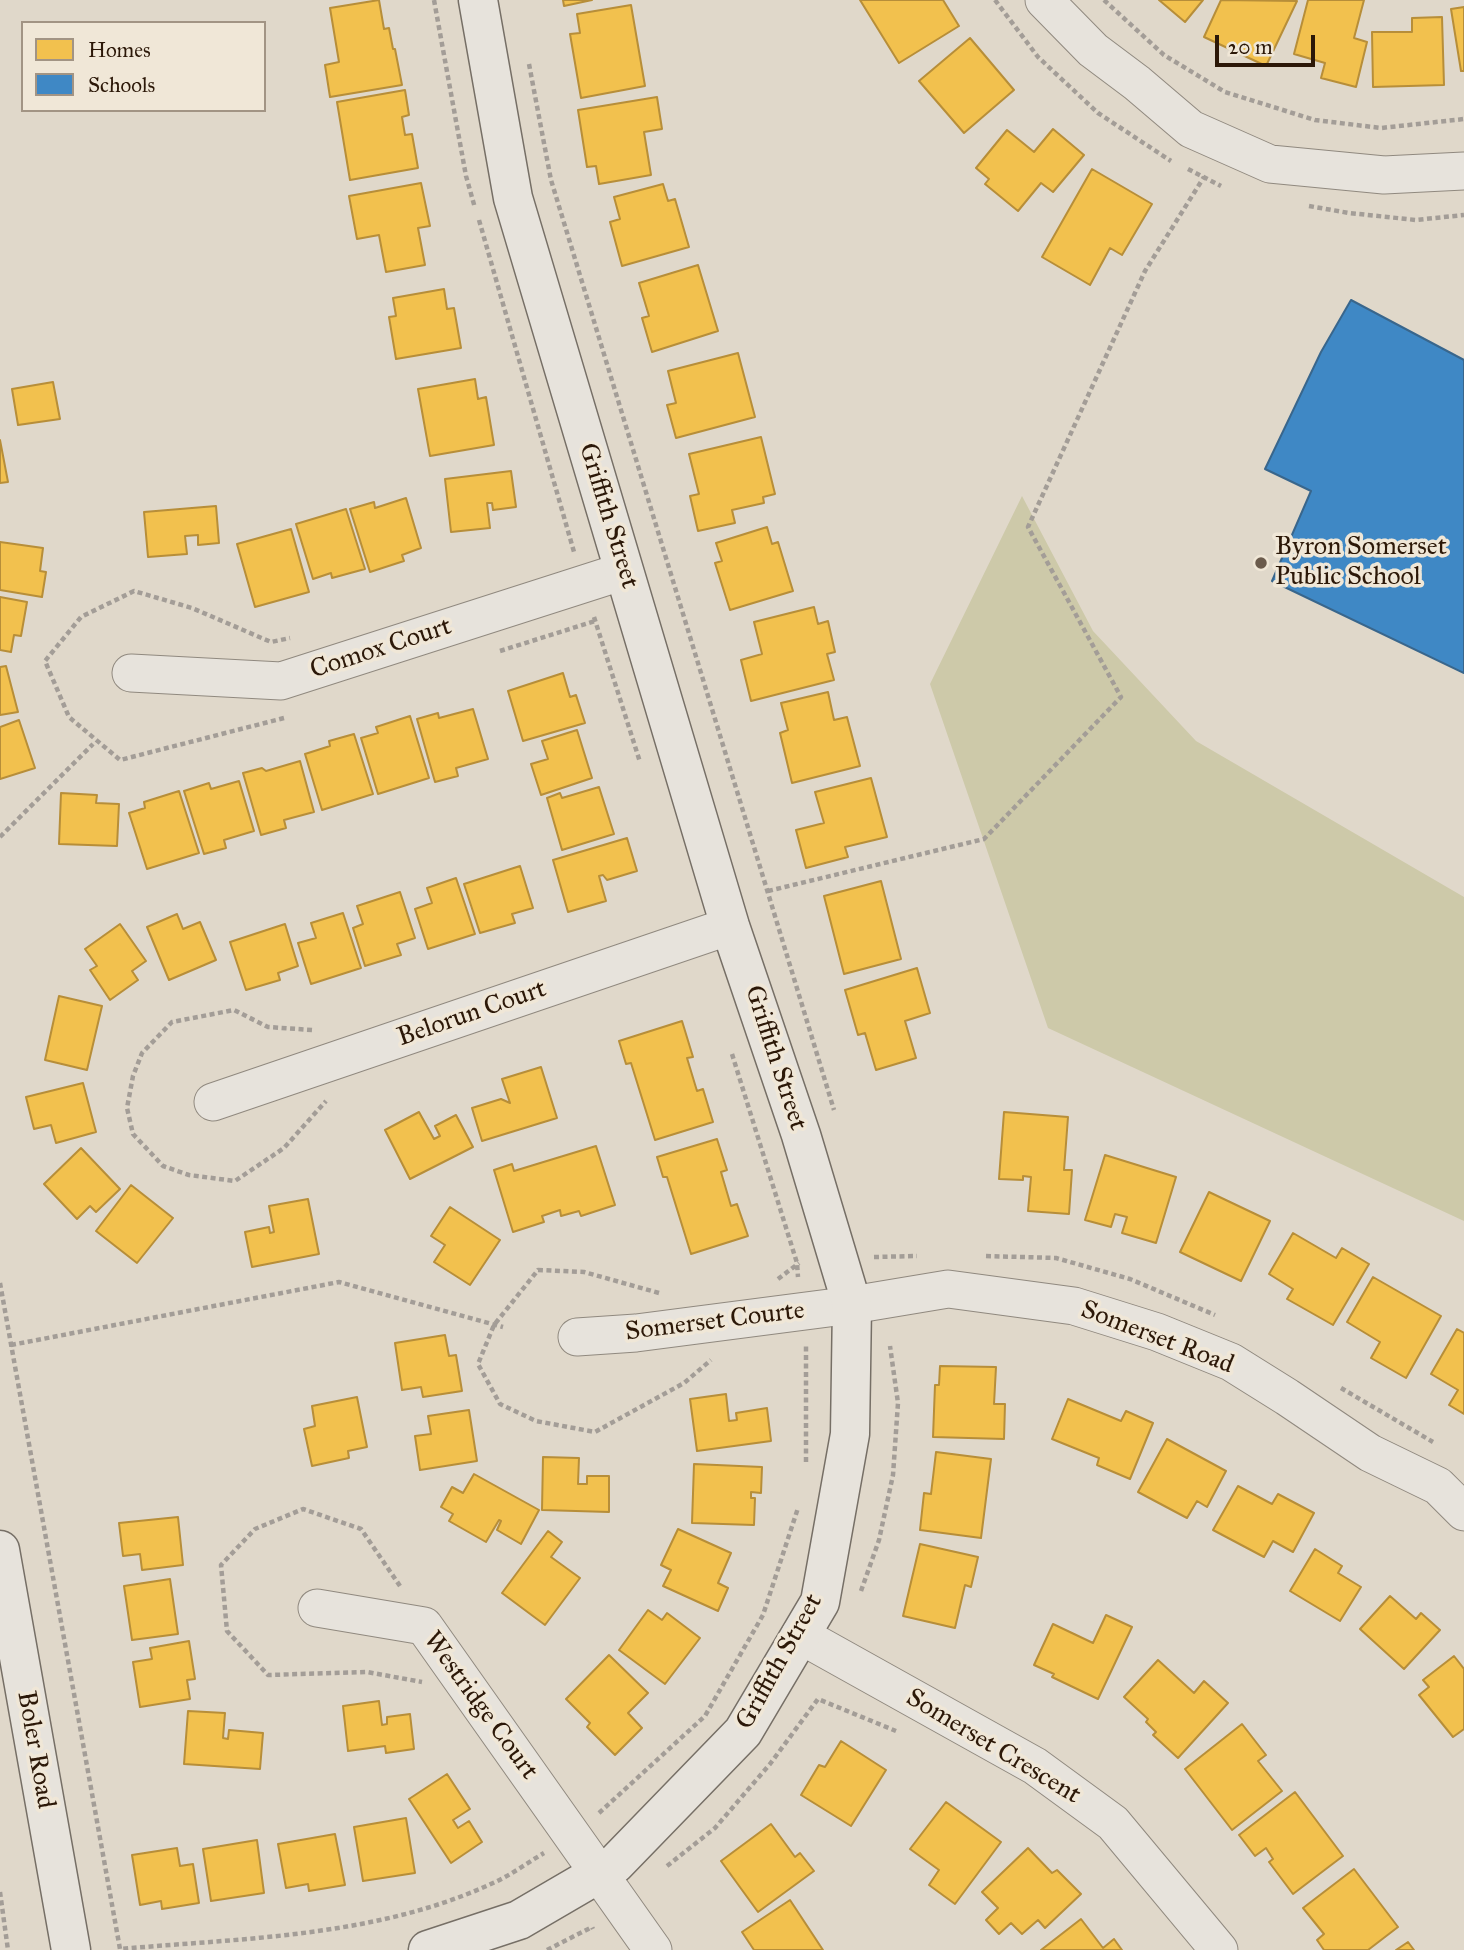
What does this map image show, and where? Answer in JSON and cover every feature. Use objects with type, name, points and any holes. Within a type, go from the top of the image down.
[{"type":"street","name":"Griffith Street","points":[[428,1950],[519,1920],[567,1891],[610,1888],[615,1864],[743,1732],[820,1602],[850,1434],[852,1305],[801,1135],[730,926],[513,198],[478,0]]},
{"type":"street","points":[[1044,0],[1093,50],[1137,83],[1191,130],[1270,164],[1384,175],[1464,171]]},
{"type":"street","name":"Comox Court","points":[[131,673],[281,681],[625,571]]},
{"type":"street","name":"Belorun Court","points":[[213,1102],[730,926]]},
{"type":"street","name":"Somerset Road","points":[[852,1305],[948,1289],[1074,1306],[1157,1332],[1231,1362],[1370,1454],[1438,1486],[1464,1511]]},
{"type":"street","name":"Somerset Courte","points":[[577,1337],[636,1333],[852,1305]]},
{"type":"street","name":"Boler Road","points":[[0,1550],[71,1950]]},
{"type":"street","name":"Westridge Court","points":[[317,1608],[424,1626],[653,1950]]},
{"type":"street","name":"Somerset Crescent","points":[[800,1635],[1035,1766],[1113,1823],[1219,1950]]},
{"type":"path","points":[[995,0],[1038,57],[1098,113],[1173,162]]},
{"type":"path","points":[[1104,0],[1164,55],[1225,92],[1315,120],[1381,128],[1464,119]]},
{"type":"path","points":[[527,51],[551,180],[835,1113]]},
{"type":"path","points":[[1183,167],[1221,186]]},
{"type":"path","points":[[768,891],[984,839],[1121,697],[1028,527],[1145,271],[1204,177]]},
{"type":"path","points":[[1297,203],[1349,214],[1416,220],[1464,215]]},
{"type":"path","points":[[0,837],[93,744]]},
{"type":"path","points":[[874,1244],[877,1257]]},
{"type":"path","points":[[11,1345],[339,1282],[503,1327]]},
{"type":"path","points":[[0,1283],[120,1949],[340,1929],[430,1908],[495,1883],[542,1855]]},
{"type":"path","points":[[404,1589],[361,1529],[303,1509],[255,1529],[221,1565],[227,1632],[268,1675],[368,1672],[429,1684]]},
{"type":"path","points":[[663,1870],[715,1828],[770,1764],[818,1699],[908,1736]]},
{"type":"path","points":[[535,1844],[597,1934]]},
{"type":"path","points":[[547,1950],[592,1927],[610,1888]]},
{"type":"path","points":[[0,1892],[8,1950]]},
{"type":"shaded area","points":[[1022,496],[1093,631],[1196,741],[1464,897],[1464,1221],[1048,1028],[930,684]]},
{"type":"building: Homes","points":[[379,0],[384,29],[389,28],[402,85],[330,97],[325,65],[339,62],[330,8]]},
{"type":"building: Homes","points":[[563,0],[592,0],[564,6]]},
{"type":"building: Homes","points":[[860,0],[943,0],[959,26],[899,63]]},
{"type":"building: Homes","points":[[1159,0],[1203,0],[1185,22]]},
{"type":"building: Homes","points":[[1221,0],[1297,1],[1266,66],[1204,37]]},
{"type":"building: Homes","points":[[1308,0],[1364,0],[1354,38],[1367,42],[1356,87],[1321,78],[1325,63],[1294,54]]},
{"type":"building: Homes","points":[[631,5],[645,86],[581,98],[570,34],[580,33],[577,14]]},
{"type":"building: Homes","points":[[1464,7],[1464,71],[1461,71],[1451,9]]},
{"type":"building: Homes","points":[[1442,17],[1444,85],[1373,87],[1372,32],[1412,32],[1412,18]]},
{"type":"building: Homes","points":[[970,38],[1014,90],[964,133],[919,81]]},
{"type":"building: Homes","points":[[405,90],[409,115],[402,117],[405,135],[412,134],[418,168],[350,180],[337,102]]},
{"type":"building: Homes","points":[[657,97],[662,129],[644,132],[651,175],[599,184],[596,166],[587,167],[578,110]]},
{"type":"building: Homes","points":[[1053,129],[1084,155],[1053,192],[1041,183],[1018,211],[985,184],[989,179],[976,168],[1007,130],[1034,152]]},
{"type":"building: Homes","points":[[1092,169],[1152,204],[1122,255],[1110,248],[1090,285],[1042,257]]},
{"type":"building: Homes","points":[[421,183],[430,226],[418,228],[425,265],[386,272],[379,235],[357,239],[349,196]]},
{"type":"building: Homes","points":[[663,184],[668,201],[675,199],[689,247],[622,266],[610,222],[620,219],[614,197]]},
{"type":"building: Homes","points":[[698,265],[718,331],[652,352],[642,318],[649,316],[639,283]]},
{"type":"building: Homes","points":[[444,289],[447,309],[454,308],[461,348],[396,359],[389,317],[396,316],[393,298]]},
{"type":"building: Homes","points":[[738,353],[755,417],[676,438],[667,405],[676,403],[668,371]]},
{"type":"building: Homes","points":[[475,379],[478,399],[486,397],[494,445],[430,456],[418,389]]},
{"type":"building: Homes","points":[[53,382],[60,419],[18,425],[12,389]]},
{"type":"building: Homes","points":[[761,437],[775,494],[763,497],[764,503],[732,510],[735,523],[698,531],[690,496],[699,494],[689,454]]},
{"type":"building: Homes","points":[[0,440],[8,482],[0,483]]},
{"type":"building: Homes","points":[[511,471],[516,507],[493,510],[492,503],[487,503],[490,528],[451,532],[445,479]]},
{"type":"building: Homes","points":[[406,498],[421,548],[402,555],[404,561],[370,572],[350,509],[374,502],[375,508]]},
{"type":"building: Homes","points":[[216,506],[219,543],[198,545],[198,535],[185,536],[187,554],[148,557],[144,512]]},
{"type":"building: Homes","points":[[346,509],[365,569],[332,578],[331,573],[313,579],[296,524]]},
{"type":"building: Homes","points":[[767,527],[772,544],[778,542],[793,591],[730,610],[715,563],[722,561],[716,543]]},
{"type":"building: Homes","points":[[291,529],[309,592],[255,607],[237,544]]},
{"type":"building: Homes","points":[[0,542],[43,548],[40,571],[46,572],[42,597],[0,590]]},
{"type":"building: Homes","points":[[0,597],[27,602],[21,636],[14,635],[11,652],[0,650]]},
{"type":"building: Homes","points":[[814,607],[818,624],[828,621],[835,652],[827,654],[834,680],[751,701],[741,660],[762,654],[754,622]]},
{"type":"building: Homes","points":[[6,666],[18,712],[0,715],[0,667]]},
{"type":"building: Homes","points":[[563,673],[570,697],[576,695],[585,723],[523,741],[508,691]]},
{"type":"building: Homes","points":[[828,692],[834,720],[847,717],[860,766],[792,783],[780,733],[788,730],[781,703]]},
{"type":"building: Homes","points":[[473,709],[488,759],[456,768],[458,776],[435,782],[417,719],[438,713],[439,718]]},
{"type":"building: Homes","points":[[410,716],[429,778],[378,794],[361,738],[378,733],[376,727]]},
{"type":"building: Homes","points":[[19,720],[35,768],[0,779],[0,727]]},
{"type":"building: Homes","points":[[577,730],[592,778],[541,795],[531,764],[548,759],[542,741]]},
{"type":"building: Homes","points":[[354,734],[373,794],[322,810],[305,754],[330,746],[329,741]]},
{"type":"building: Homes","points":[[300,761],[314,812],[284,820],[286,828],[261,835],[243,773],[262,768],[266,771]]},
{"type":"building: Homes","points":[[871,778],[887,837],[845,847],[848,857],[806,868],[796,830],[824,823],[815,792]]},
{"type":"building: Homes","points":[[239,781],[254,831],[224,840],[226,848],[204,854],[184,791],[209,783],[211,789]]},
{"type":"building: Homes","points":[[599,787],[614,834],[562,850],[547,798],[560,793],[562,798]]},
{"type":"building: Homes","points":[[179,791],[199,853],[147,869],[129,813],[145,808],[144,802]]},
{"type":"building: Homes","points":[[61,793],[97,795],[96,803],[119,804],[117,846],[59,844]]},
{"type":"building: Homes","points":[[627,838],[637,871],[607,880],[603,875],[599,876],[606,901],[568,912],[553,860]]},
{"type":"building: Homes","points":[[520,866],[533,908],[512,914],[515,923],[480,933],[464,884]]},
{"type":"building: Homes","points":[[456,878],[475,934],[428,949],[415,909],[432,903],[427,888]]},
{"type":"building: Homes","points":[[881,881],[901,959],[844,974],[824,896]]},
{"type":"building: Homes","points":[[400,892],[415,938],[397,944],[401,955],[365,966],[353,928],[363,924],[357,906]]},
{"type":"building: Homes","points":[[343,913],[361,968],[311,984],[298,943],[316,938],[311,923]]},
{"type":"building: Homes","points":[[177,914],[183,929],[200,922],[216,960],[169,980],[147,927]]},
{"type":"building: Homes","points":[[120,924],[146,961],[132,971],[138,980],[110,1000],[90,970],[97,966],[85,949]]},
{"type":"building: Homes","points":[[285,924],[298,966],[278,973],[280,980],[246,990],[230,942]]},
{"type":"building: Homes","points":[[917,968],[930,1013],[905,1021],[916,1058],[876,1070],[865,1033],[858,1035],[845,990]]},
{"type":"building: Homes","points":[[59,996],[102,1006],[87,1070],[45,1060]]},
{"type":"building: Homes","points":[[682,1021],[693,1057],[687,1058],[697,1091],[703,1089],[713,1122],[655,1140],[631,1063],[626,1064],[619,1041]]},
{"type":"building: Homes","points":[[541,1067],[557,1118],[482,1141],[472,1108],[501,1099],[510,1103],[502,1079]]},
{"type":"building: Homes","points":[[83,1083],[96,1132],[56,1143],[51,1125],[34,1129],[26,1097]]},
{"type":"building: Homes","points":[[419,1112],[434,1139],[440,1136],[435,1126],[456,1115],[473,1147],[410,1179],[385,1130]]},
{"type":"building: Homes","points":[[1004,1112],[1068,1117],[1064,1170],[1072,1170],[1069,1214],[1028,1211],[1031,1177],[1023,1176],[1023,1180],[999,1179]]},
{"type":"building: Homes","points":[[717,1139],[727,1170],[721,1172],[731,1206],[737,1204],[748,1236],[691,1254],[667,1177],[663,1177],[657,1157]]},
{"type":"building: Homes","points":[[596,1146],[615,1205],[581,1216],[579,1211],[561,1216],[560,1210],[542,1216],[544,1222],[513,1232],[494,1170],[512,1164],[514,1171]]},
{"type":"building: Homes","points":[[81,1148],[120,1189],[96,1212],[90,1206],[77,1219],[44,1184]]},
{"type":"building: Homes","points":[[1105,1155],[1176,1177],[1156,1243],[1122,1233],[1127,1217],[1115,1214],[1111,1227],[1085,1220]]},
{"type":"building: Homes","points":[[131,1185],[173,1218],[137,1263],[96,1231]]},
{"type":"building: Homes","points":[[1209,1192],[1270,1221],[1241,1281],[1180,1252]]},
{"type":"building: Homes","points":[[308,1199],[319,1254],[252,1267],[245,1232],[269,1227],[270,1233],[274,1232],[269,1206]]},
{"type":"building: Homes","points":[[450,1207],[500,1240],[470,1285],[434,1262],[445,1245],[431,1236]]},
{"type":"building: Homes","points":[[1293,1233],[1336,1258],[1342,1248],[1369,1264],[1333,1325],[1287,1299],[1293,1289],[1269,1274]]},
{"type":"building: Homes","points":[[1373,1277],[1441,1316],[1406,1378],[1371,1358],[1380,1342],[1347,1322]]},
{"type":"building: Homes","points":[[1457,1329],[1464,1333],[1464,1414],[1449,1405],[1458,1390],[1431,1374]]},
{"type":"building: Homes","points":[[445,1335],[449,1356],[456,1355],[462,1391],[423,1397],[421,1387],[402,1390],[395,1343]]},
{"type":"building: Homes","points":[[940,1366],[996,1367],[994,1404],[1005,1404],[1004,1439],[933,1437],[935,1385],[939,1385]]},
{"type":"building: Homes","points":[[726,1394],[729,1421],[737,1420],[736,1413],[767,1408],[771,1441],[697,1451],[690,1399]]},
{"type":"building: Homes","points":[[357,1397],[367,1447],[348,1451],[349,1458],[312,1466],[304,1429],[315,1426],[312,1406]]},
{"type":"building: Homes","points":[[1068,1399],[1121,1421],[1126,1411],[1153,1423],[1130,1479],[1097,1465],[1099,1458],[1052,1439]]},
{"type":"building: Homes","points":[[469,1410],[477,1461],[420,1470],[415,1436],[431,1434],[428,1416]]},
{"type":"building: Homes","points":[[1167,1439],[1226,1471],[1207,1507],[1197,1501],[1187,1518],[1138,1492]]},
{"type":"building: Homes","points":[[936,1452],[991,1459],[981,1538],[920,1530],[924,1493],[931,1494]]},
{"type":"building: Homes","points":[[543,1457],[579,1458],[578,1484],[587,1484],[587,1476],[609,1476],[609,1512],[542,1510]]},
{"type":"building: Homes","points":[[694,1464],[762,1467],[761,1493],[751,1492],[751,1498],[755,1498],[754,1525],[692,1523]]},
{"type":"building: Homes","points":[[474,1474],[539,1510],[521,1544],[497,1530],[501,1521],[499,1520],[486,1542],[449,1521],[453,1514],[441,1507],[452,1487],[463,1493]]},
{"type":"building: Homes","points":[[1238,1486],[1272,1504],[1278,1494],[1314,1513],[1293,1552],[1273,1541],[1264,1557],[1213,1530]]},
{"type":"building: Homes","points":[[178,1517],[183,1565],[142,1570],[140,1554],[123,1556],[119,1523]]},
{"type":"building: Homes","points":[[678,1529],[731,1553],[718,1583],[728,1588],[718,1611],[663,1586],[671,1570],[661,1565]]},
{"type":"building: Homes","points":[[548,1531],[562,1542],[551,1557],[580,1578],[545,1625],[502,1593]]},
{"type":"building: Homes","points":[[920,1544],[978,1557],[971,1587],[965,1585],[955,1628],[903,1616]]},
{"type":"building: Homes","points":[[1315,1549],[1342,1566],[1338,1573],[1361,1587],[1340,1621],[1290,1591]]},
{"type":"building: Homes","points":[[170,1579],[178,1634],[132,1640],[124,1586]]},
{"type":"building: Homes","points":[[1390,1596],[1416,1619],[1421,1613],[1440,1630],[1404,1669],[1360,1629]]},
{"type":"building: Homes","points":[[648,1610],[662,1620],[667,1613],[700,1638],[665,1684],[619,1650]]},
{"type":"building: Homes","points":[[1106,1615],[1132,1627],[1098,1699],[1052,1677],[1054,1674],[1034,1665],[1053,1624],[1093,1643]]},
{"type":"building: Homes","points":[[189,1641],[195,1679],[187,1680],[190,1699],[140,1707],[133,1662],[152,1659],[150,1648]]},
{"type":"building: Homes","points":[[609,1655],[648,1693],[628,1713],[642,1728],[615,1755],[587,1727],[590,1723],[566,1699]]},
{"type":"building: Homes","points":[[1454,1656],[1464,1669],[1464,1729],[1453,1737],[1419,1695],[1429,1687],[1423,1680]]},
{"type":"building: Homes","points":[[1158,1660],[1194,1693],[1204,1681],[1228,1703],[1178,1758],[1153,1735],[1156,1732],[1146,1722],[1148,1719],[1124,1697]]},
{"type":"building: Homes","points":[[379,1701],[382,1725],[387,1724],[387,1717],[410,1714],[414,1749],[386,1753],[385,1746],[348,1751],[343,1706]]},
{"type":"building: Homes","points":[[188,1711],[225,1713],[223,1738],[228,1739],[229,1730],[263,1733],[260,1769],[184,1764]]},
{"type":"building: Homes","points":[[1242,1724],[1266,1755],[1258,1761],[1282,1791],[1232,1830],[1185,1769]]},
{"type":"building: Homes","points":[[841,1741],[886,1770],[851,1826],[801,1795],[819,1765],[825,1767]]},
{"type":"building: Homes","points":[[447,1774],[470,1809],[453,1820],[458,1828],[469,1821],[482,1842],[451,1863],[409,1799]]},
{"type":"building: Homes","points":[[1295,1792],[1343,1856],[1293,1894],[1269,1862],[1273,1859],[1266,1848],[1255,1856],[1239,1835]]},
{"type":"building: Homes","points":[[946,1802],[1001,1842],[955,1904],[929,1885],[939,1870],[910,1849]]},
{"type":"building: Homes","points":[[406,1818],[415,1873],[363,1881],[354,1827]]},
{"type":"building: Homes","points":[[771,1824],[795,1857],[800,1853],[814,1871],[758,1912],[721,1861]]},
{"type":"building: Homes","points":[[335,1834],[345,1885],[309,1891],[308,1884],[286,1888],[278,1844]]},
{"type":"building: Homes","points":[[257,1840],[264,1893],[211,1901],[203,1849]]},
{"type":"building: Homes","points":[[177,1848],[180,1866],[193,1864],[199,1903],[162,1909],[161,1901],[140,1905],[132,1855]]},
{"type":"building: Homes","points":[[1028,1848],[1052,1873],[1057,1870],[1081,1894],[1045,1928],[1038,1920],[1022,1934],[1011,1923],[999,1934],[986,1920],[998,1908],[982,1892]]},
{"type":"building: Homes","points":[[1354,1869],[1398,1927],[1368,1950],[1324,1950],[1317,1940],[1324,1934],[1303,1908]]},
{"type":"building: Homes","points":[[790,1900],[823,1950],[754,1950],[742,1932]]},
{"type":"building: Homes","points":[[1081,1919],[1103,1948],[1114,1939],[1122,1950],[1041,1950]]},
{"type":"building: Homes","points":[[1408,1942],[1414,1950],[1396,1950]]},
{"type":"building: Schools","points":[[1351,300],[1464,360],[1464,673],[1272,581],[1311,491],[1265,469],[1321,352]]},
{"type":"place","name":"Byron Somerset Public School","points":[[1261,563]]}]
